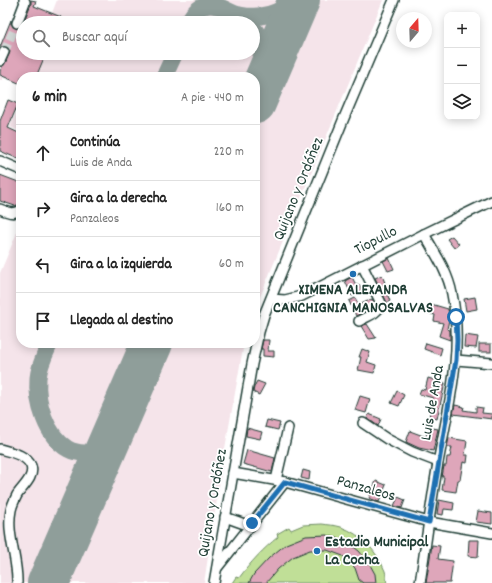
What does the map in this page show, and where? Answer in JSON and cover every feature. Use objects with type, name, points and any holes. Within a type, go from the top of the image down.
[{"type":"street","points":[[20,16],[25,2],[24,0]]},
{"type":"street","name":"Quijano y Ordóñez","points":[[260,329],[341,125],[394,0]]},
{"type":"street","points":[[0,61],[4,52]]},
{"type":"street","points":[[0,161],[16,168]]},
{"type":"street","name":"Tiopullo","points":[[271,299],[285,300],[302,296],[492,201]]},
{"type":"street","points":[[0,209],[11,213],[16,212]]},
{"type":"street","name":"Luis de Anda","points":[[420,583],[438,462],[456,360],[457,340],[456,317],[452,292],[447,274],[424,234]]},
{"type":"street","points":[[359,321],[378,311],[381,303],[362,265]]},
{"type":"street","name":"Quijano y Ordóñez","points":[[214,583],[256,348]]},
{"type":"street","points":[[456,360],[492,363]]},
{"type":"street","points":[[363,423],[387,439],[412,452],[438,462]]},
{"type":"street","points":[[216,569],[250,526],[280,481],[288,428]]},
{"type":"street","points":[[0,448],[21,456],[29,461],[32,468],[30,475],[17,496],[12,509],[10,524],[18,583]]},
{"type":"street","name":"Panzaleos","points":[[233,473],[280,481],[429,522],[492,533]]},
{"type":"street","points":[[225,517],[250,526]]},
{"type":"shaded area","points":[[30,0],[36,1],[35,6],[52,13],[57,0],[383,0],[260,297],[260,72],[16,72],[16,76],[3,76],[2,80],[0,80],[0,71],[7,54],[0,51],[0,47],[11,20],[16,22],[16,60],[260,60],[260,16],[23,16]]},
{"type":"shaded area","points":[[16,113],[16,130],[10,127]]},
{"type":"shaded area","points":[[16,235],[16,348],[243,348],[224,454],[204,583],[0,583],[0,273]]},
{"type":"green space","name":"Estadio Municipal La Cocha","points":[[303,525],[334,525],[348,530],[368,544],[382,564],[387,583],[232,583],[236,577],[239,578],[267,546],[278,537],[277,534],[289,527],[291,530]]},
{"type":"building","points":[[31,0],[36,1],[34,6],[59,16],[26,16],[31,4]]},
{"type":"building","points":[[11,20],[11,24],[16,28],[16,60],[43,60],[38,72],[16,72],[16,82],[0,75],[0,71],[10,52],[7,47],[0,47]]},
{"type":"building","points":[[8,100],[16,103],[16,109],[8,128],[16,132],[16,158],[0,151],[0,121]]},
{"type":"building","points":[[0,175],[16,181],[16,206],[0,201]]},
{"type":"building","points":[[452,236],[459,244],[454,248],[447,239]]},
{"type":"building","points":[[389,258],[394,269],[388,271],[383,261]]},
{"type":"building","points":[[382,275],[385,283],[383,284],[390,301],[387,303],[375,278]]},
{"type":"building","points":[[352,277],[356,285],[360,285],[362,291],[352,296],[345,281]]},
{"type":"building","points":[[475,297],[477,309],[466,311],[464,299]]},
{"type":"building","points":[[355,298],[359,305],[372,299],[375,303],[369,309],[356,316],[349,301]]},
{"type":"building","points":[[431,304],[448,309],[449,320],[447,329],[450,330],[450,340],[439,336],[443,323],[434,321],[435,315],[428,313]]},
{"type":"building","points":[[367,324],[376,338],[369,339],[361,326]]},
{"type":"building","points":[[465,335],[478,337],[476,348],[464,347]]},
{"type":"building","points":[[263,340],[269,340],[268,351],[274,351],[274,357],[263,356],[263,349],[261,349]]},
{"type":"building","points":[[426,343],[442,348],[440,355],[424,349]]},
{"type":"building","points":[[479,344],[491,344],[491,352],[479,352]]},
{"type":"building","points":[[362,349],[370,352],[367,362],[376,365],[374,373],[358,370],[361,357],[359,357]]},
{"type":"building","points":[[428,378],[445,383],[437,419],[429,417],[433,398],[419,394],[421,389],[425,390]]},
{"type":"building","points":[[257,381],[265,384],[259,395],[253,392]]},
{"type":"building","points":[[397,391],[404,395],[399,406],[391,403]]},
{"type":"building","points":[[360,396],[370,399],[366,413],[355,410]]},
{"type":"building","points":[[455,405],[464,407],[463,410],[476,412],[476,407],[483,408],[482,413],[492,414],[492,419],[453,414]]},
{"type":"building","points":[[369,414],[381,419],[378,426],[367,418]]},
{"type":"building","points":[[267,420],[280,423],[278,430],[265,427]]},
{"type":"building","points":[[428,427],[438,429],[433,451],[419,448],[406,442],[410,431],[426,437]]},
{"type":"building","points":[[247,428],[262,432],[260,439],[246,436]]},
{"type":"building","points":[[449,438],[467,441],[465,455],[468,455],[467,463],[463,462],[456,492],[442,490],[444,466],[446,466],[447,457],[450,457],[452,447],[447,447]]},
{"type":"building","points":[[247,450],[275,458],[272,472],[243,464]]},
{"type":"building","points":[[303,470],[310,472],[309,480],[301,478]]},
{"type":"building","points":[[376,481],[386,485],[379,502],[369,498]]},
{"type":"building","points":[[398,497],[405,500],[402,508],[394,506]]},
{"type":"building","points":[[439,500],[454,503],[453,510],[444,509],[443,515],[437,514]]},
{"type":"building","points":[[478,511],[492,513],[492,524],[476,522]]},
{"type":"building","points":[[327,535],[346,541],[359,551],[369,563],[375,574],[376,583],[363,583],[359,580],[355,568],[343,556],[327,550],[310,550],[293,557],[278,569],[266,583],[249,583],[254,574],[269,558],[286,544],[306,536]]},
{"type":"building","points":[[469,540],[479,540],[478,557],[468,556]]},
{"type":"building","points":[[432,545],[440,546],[438,559],[453,561],[450,583],[426,583]]},
{"type":"taxiway","points":[[260,16],[276,12],[295,0]]},
{"type":"taxiway","points":[[192,16],[199,8],[207,5],[217,6],[237,14],[248,16]]},
{"type":"taxiway","points":[[248,16],[255,16]]},
{"type":"taxiway","points":[[255,16],[260,16]]},
{"type":"taxiway","points":[[260,38],[265,51],[266,59],[266,67],[260,89]]},
{"type":"taxiway","points":[[166,72],[172,60]]},
{"type":"taxiway","points":[[48,348],[41,365],[38,378],[38,387],[41,408],[48,427],[60,443],[72,451],[86,453],[105,452]]},
{"type":"runway","points":[[260,91],[299,0]]},
{"type":"runway","points":[[48,583],[150,348]]},
{"type":"tunnel","points":[[4,52],[16,25]]},
{"type":"place","name":"XIMENA ALEXANDR CANCHIGNIA MANOSALVAS","points":[[353,274]]},
{"type":"place","name":"Estadio Municipal La Cocha","points":[[317,551]]},
{"type":"route","points":[[252,523],[285,482],[429,522],[456,360],[456,317]]}]
